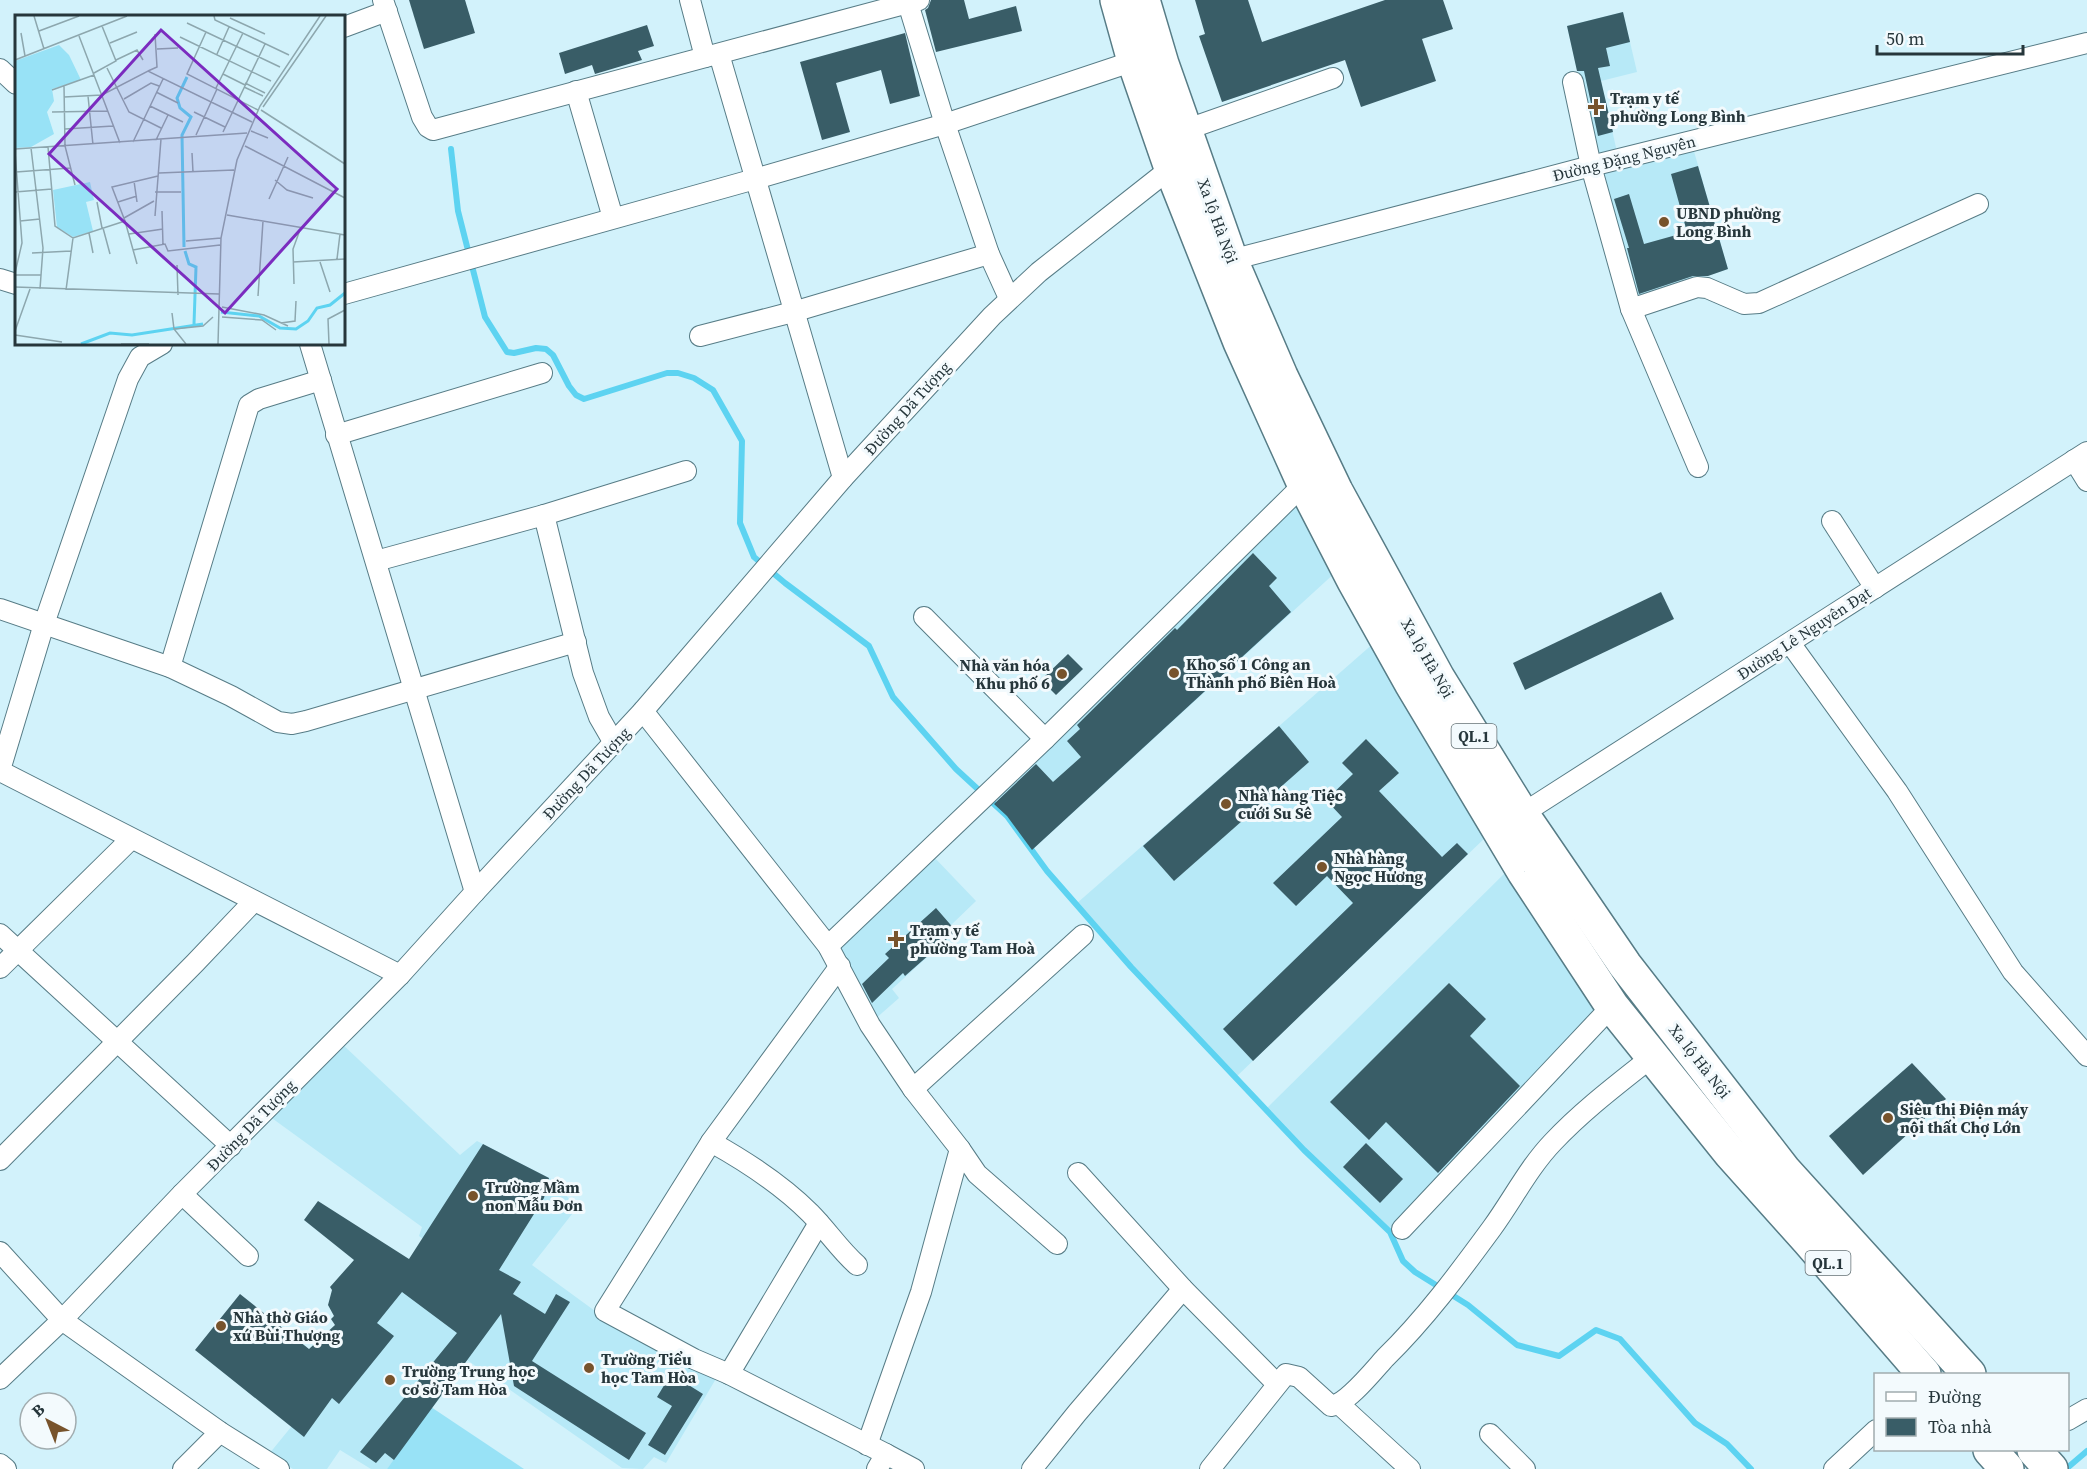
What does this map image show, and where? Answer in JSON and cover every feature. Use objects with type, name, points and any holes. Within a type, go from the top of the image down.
[{"type":"highway","points":[[1117,0],[1134,61],[1171,168],[1240,342],[1304,484],[1405,673],[1507,817]]},
{"type":"highway","name":"Xa lộ Hà Nội","points":[[1143,0],[1185,130],[1232,260],[1281,376],[1336,491],[1438,678],[1507,817],[1524,872],[1612,1006],[1730,1153],[1923,1373]]},
{"type":"highway","name":"Xa lộ Hà Nội","points":[[1507,817],[1784,1170],[1968,1373]]},
{"type":"highway","points":[[2036,1451],[2051,1469]]},
{"type":"street","points":[[690,0],[755,179],[843,478]]},
{"type":"street","points":[[345,26],[385,6],[422,117],[433,130],[911,1],[945,124],[989,254],[1009,298]]},
{"type":"street","name":"Đường Đặng Nguyên","points":[[1232,260],[1591,166],[2087,43]]},
{"type":"street","points":[[345,294],[945,124],[1134,61]]},
{"type":"street","points":[[0,69],[15,83]]},
{"type":"street","points":[[1185,130],[1334,78]]},
{"type":"street","points":[[1573,82],[1591,166],[1631,309],[1698,466]]},
{"type":"street","points":[[576,91],[613,218]]},
{"type":"street","name":"Đường Dã Tượng","points":[[0,1379],[62,1320],[182,1194],[400,975],[643,711],[843,478],[1009,298],[1171,168]]},
{"type":"street","points":[[1631,309],[1697,287],[1707,288],[1744,304],[1759,303],[1978,204]]},
{"type":"street","points":[[700,336],[793,312],[989,254]]},
{"type":"street","points":[[0,279],[15,284]]},
{"type":"street","points":[[160,345],[140,357],[128,378],[44,624],[0,771],[400,975]]},
{"type":"street","points":[[310,345],[475,892]]},
{"type":"street","points":[[336,435],[542,373]]},
{"type":"street","points":[[170,667],[249,405],[259,399],[321,380]]},
{"type":"street","points":[[2081,456],[2087,481]]},
{"type":"street","name":"Đường Lê Nguyên Đạt","points":[[1507,817],[1790,644],[2081,456]]},
{"type":"street","points":[[376,561],[544,515],[686,471]]},
{"type":"street","points":[[828,946],[1045,739],[1304,484]]},
{"type":"street","points":[[544,515],[591,697],[614,743]]},
{"type":"street","points":[[1832,521],[1875,588]]},
{"type":"street","points":[[0,609],[170,667],[231,696],[264,716],[278,722],[292,724],[306,722],[414,688],[576,642]]},
{"type":"street","points":[[924,617],[1045,739]]},
{"type":"street","points":[[1790,644],[1897,791],[2013,972],[2087,1056]]},
{"type":"street","points":[[643,711],[828,946],[864,1016],[913,1089],[977,1174],[1057,1244]]},
{"type":"street","points":[[0,968],[131,839]]},
{"type":"street","points":[[0,1160],[254,901]]},
{"type":"street","points":[[0,934],[231,1146]]},
{"type":"street","points":[[913,1089],[1083,935]]},
{"type":"street","points":[[840,966],[711,1142],[605,1311],[686,1355],[729,1374],[867,1445],[881,1461],[914,1469]]},
{"type":"street","points":[[1402,1229],[1612,1006]]},
{"type":"street","points":[[1339,1404],[1408,1335],[1492,1227],[1552,1142],[1610,1090],[1653,1056]]},
{"type":"street","points":[[711,1142],[745,1162],[790,1194],[819,1223],[841,1251],[857,1265]]},
{"type":"street","points":[[867,1445],[921,1292],[960,1149]]},
{"type":"street","points":[[1078,1173],[1183,1289],[1277,1384]]},
{"type":"street","points":[[182,1194],[248,1256]]},
{"type":"street","points":[[729,1374],[819,1223]]},
{"type":"street","points":[[0,1252],[62,1320],[220,1432],[279,1469]]},
{"type":"street","points":[[1032,1469],[1084,1404],[1183,1289]]},
{"type":"street","points":[[1210,1469],[1286,1374],[1299,1377],[1329,1404],[1339,1404],[1410,1469]]},
{"type":"street","points":[[2069,1419],[2087,1409]]},
{"type":"street","points":[[1834,1469],[1874,1431]]},
{"type":"street","points":[[183,1469],[220,1432]]},
{"type":"street","points":[[1490,1434],[1525,1469]]},
{"type":"street","points":[[0,1464],[6,1469]]},
{"type":"shaded area","name":"Trạm y tế phường Long Bình","points":[[1623,12],[1637,72],[1601,81],[1617,152],[1597,157],[1567,26]]},
{"type":"shaded area","name":"UBND phường Long Bình","points":[[1693,148],[1728,269],[1636,300],[1600,171]]},
{"type":"shaded area","name":"Kho số 1 Công an Thành phố Biên Hoà","points":[[1300,498],[1337,571],[1032,850],[1007,816],[990,800]]},
{"type":"shaded area","name":"Nhà hàng Ngọc Hương","points":[[1375,642],[1487,836],[1235,1078],[1131,967],[1076,904]]},
{"type":"shaded area","name":"Trạm y tế phường Tam Hoà","points":[[932,855],[976,901],[951,925],[956,931],[892,989],[899,998],[874,1020],[837,947]]},
{"type":"shaded area","points":[[1508,870],[1601,1008],[1390,1232],[1332,1178],[1265,1110]]},
{"type":"shaded area","points":[[341,1043],[460,1155],[477,1141],[557,1182],[576,1209],[532,1265],[606,1319],[717,1377],[666,1463],[654,1457],[643,1469],[622,1468],[467,1360],[387,1469],[371,1469],[340,1450],[327,1469],[293,1469],[269,1454],[363,1339],[431,1245],[419,1236],[422,1227],[269,1116]]},
{"type":"shaded area","points":[[431,1407],[524,1469],[387,1469]]},
{"type":"building","points":[[409,0],[465,0],[475,33],[424,49]]},
{"type":"building","points":[[931,0],[964,0],[969,19],[1016,6],[1022,31],[936,52],[925,10]]},
{"type":"building","points":[[1195,0],[1248,0],[1262,42],[1385,0],[1443,0],[1453,29],[1422,39],[1436,81],[1361,107],[1345,60],[1222,102],[1199,36],[1205,34]]},
{"type":"building","name":"Trạm y tế phường Long Bình","points":[[1623,12],[1630,42],[1606,48],[1610,66],[1598,68],[1613,132],[1598,136],[1584,71],[1577,71],[1567,26]]},
{"type":"building","points":[[647,25],[654,46],[638,51],[642,60],[595,74],[592,65],[565,74],[559,53]]},
{"type":"building","points":[[905,33],[920,96],[890,104],[881,70],[836,83],[850,132],[822,140],[800,62]]},
{"type":"building","points":[[1698,166],[1728,269],[1708,276],[1693,276],[1639,294],[1627,248],[1629,248],[1614,199],[1629,194],[1644,244],[1687,232],[1671,174]]},
{"type":"building","name":"Kho số 1 Công an Thành phố Biên Hoà","points":[[1253,553],[1277,578],[1269,586],[1291,612],[1032,850],[1007,816],[994,804],[1036,764],[1053,782],[1081,757],[1067,741],[1080,729],[1077,725],[1175,628],[1177,630]]},
{"type":"building","points":[[1661,592],[1674,619],[1525,690],[1513,663]]},
{"type":"building","name":"Nhà văn hóa Khu phố 6","points":[[1068,654],[1083,669],[1056,695],[1041,680]]},
{"type":"building","points":[[1279,726],[1309,762],[1174,881],[1143,846]]},
{"type":"building","points":[[1366,739],[1399,773],[1379,791],[1442,857],[1457,843],[1468,854],[1253,1061],[1223,1029],[1353,903],[1327,876],[1296,906],[1273,883],[1342,817],[1326,800],[1353,774],[1342,763]]},
{"type":"building","points":[[936,908],[956,931],[905,976],[903,973],[872,1003],[862,984],[889,958],[885,954]]},
{"type":"building","points":[[1449,983],[1486,1019],[1470,1036],[1520,1086],[1438,1173],[1386,1122],[1369,1140],[1330,1102]]},
{"type":"building","name":"Siêu thị Điện máy nội thất Chợ Lớn","points":[[1912,1063],[1946,1099],[1863,1175],[1829,1136]]},
{"type":"building","points":[[1366,1143],[1403,1179],[1380,1203],[1343,1167]]},
{"type":"building","points":[[483,1144],[549,1178],[544,1198],[499,1270],[521,1282],[513,1294],[545,1314],[556,1294],[570,1302],[532,1361],[646,1433],[629,1460],[514,1386],[501,1314],[394,1460],[385,1453],[376,1463],[360,1452],[457,1333],[402,1292],[377,1323],[394,1336],[339,1404],[332,1398],[304,1437],[195,1350],[240,1294],[309,1349],[335,1325],[331,1319],[334,1316],[328,1305],[332,1290],[330,1287],[354,1260],[304,1220],[318,1201],[409,1259]]},
{"type":"building","points":[[671,1374],[703,1394],[665,1455],[648,1445],[672,1406],[657,1397]]},
{"type":"waterway","points":[[451,149],[458,211],[485,317],[507,352],[546,349],[553,355],[569,386],[576,395],[584,399],[667,373],[678,373],[694,378],[713,390],[742,441],[740,523],[754,557],[869,646],[893,697],[956,769],[1007,816],[1047,871],[1131,967],[1304,1150],[1390,1232],[1403,1261],[1415,1272],[1468,1305],[1517,1345],[1559,1356],[1596,1330],[1620,1339],[1695,1423],[1727,1444],[1751,1469]]},
{"type":"waterway","points":[[2066,1469],[2087,1451]]},
{"type":"place","name":"Trạm y tế phường Long Bình","points":[[1596,107]]},
{"type":"place","name":"UBND phường Long Bình","points":[[1664,222]]},
{"type":"place","name":"Kho số 1 Công an Thành phố Biên Hoà","points":[[1174,673]]},
{"type":"place","name":"Nhà văn hóa Khu phố 6","points":[[1062,674]]},
{"type":"place","name":"Nhà hàng Tiệc cưới Su Sê","points":[[1226,804]]},
{"type":"place","name":"Nhà hàng Ngọc Hương","points":[[1322,867]]},
{"type":"place","name":"Trạm y tế phường Tam Hoà","points":[[896,939]]},
{"type":"place","name":"Siêu thị Điện máy nội thất Chợ Lớn","points":[[1888,1118]]},
{"type":"place","name":"Trường Mầm non Mẫu Đơn","points":[[473,1196]]},
{"type":"place","name":"Nhà thờ Giáo xứ Bùi Thượng","points":[[221,1326]]},
{"type":"place","name":"Trường Tiểu học Tam Hòa","points":[[589,1368]]},
{"type":"place","name":"Trường Trung học cơ sở Tam Hòa","points":[[390,1380]]}]
